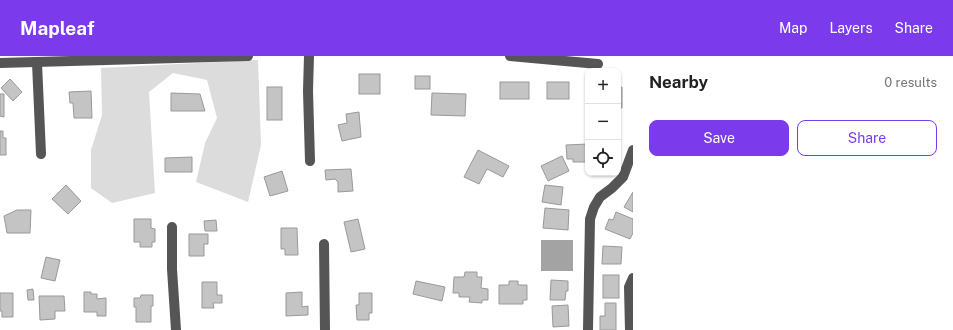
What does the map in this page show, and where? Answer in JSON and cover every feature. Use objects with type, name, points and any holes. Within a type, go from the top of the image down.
[{"type":"street","points":[[0,63],[248,56]]},
{"type":"street","points":[[309,56],[308,91],[310,161]]},
{"type":"street","points":[[510,56],[598,64]]},
{"type":"street","points":[[37,63],[41,154]]},
{"type":"street","points":[[588,330],[590,220],[594,207],[600,197],[623,177],[633,150]]},
{"type":"street","points":[[172,227],[172,268],[176,330]]},
{"type":"street","points":[[324,244],[325,330]]},
{"type":"street","points":[[630,330],[629,287],[633,278]]},
{"type":"shaded area","points":[[258,60],[261,145],[248,202],[196,182],[205,143],[217,118],[207,80],[173,73],[149,92],[155,193],[112,203],[91,188],[91,150],[102,115],[101,68]]},
{"type":"shaded area","points":[[541,240],[573,240],[573,271],[541,271]]},
{"type":"building","points":[[359,74],[380,74],[380,94],[359,94]]},
{"type":"building","points":[[415,76],[430,76],[430,89],[415,89]]},
{"type":"building","points":[[10,79],[22,92],[13,101],[1,88]]},
{"type":"building","points":[[500,82],[529,82],[529,99],[500,99]]},
{"type":"building","points":[[547,82],[569,82],[569,99],[547,99]]},
{"type":"building","points":[[267,87],[282,87],[282,120],[267,120]]},
{"type":"building","points":[[622,87],[622,108],[621,108]]},
{"type":"building","points":[[91,91],[92,118],[74,118],[73,103],[70,103],[69,92]]},
{"type":"building","points":[[171,93],[200,94],[205,111],[171,111]]},
{"type":"building","points":[[432,93],[466,94],[465,116],[431,115]]},
{"type":"building","points":[[0,94],[4,94],[4,117],[0,116]]},
{"type":"building","points":[[359,112],[361,137],[342,141],[338,125],[347,123],[346,114]]},
{"type":"building","points":[[0,131],[3,131],[3,138],[6,138],[6,155],[0,155]]},
{"type":"building","points":[[585,144],[585,162],[573,162],[573,159],[567,159],[566,145]]},
{"type":"building","points":[[478,150],[509,166],[503,177],[487,169],[479,184],[464,177]]},
{"type":"building","points":[[562,156],[569,171],[548,181],[541,166]]},
{"type":"building","points":[[192,157],[192,172],[165,172],[165,158]]},
{"type":"building","points":[[351,169],[353,191],[338,192],[338,182],[335,179],[326,180],[325,170]]},
{"type":"building","points":[[282,171],[288,191],[270,196],[264,177]]},
{"type":"building","points":[[66,185],[81,201],[68,214],[52,199]]},
{"type":"building","points":[[545,185],[563,187],[561,205],[542,202]]},
{"type":"building","points":[[633,192],[633,212],[624,207]]},
{"type":"building","points":[[545,208],[569,210],[568,230],[543,228]]},
{"type":"building","points":[[17,210],[31,210],[30,233],[7,233],[4,216]]},
{"type":"building","points":[[616,212],[633,219],[633,233],[630,239],[605,229],[609,219],[613,220]]},
{"type":"building","points":[[134,219],[151,219],[151,228],[155,229],[155,242],[152,242],[152,247],[140,247],[140,242],[134,242]]},
{"type":"building","points":[[358,219],[365,249],[351,252],[344,222]]},
{"type":"building","points":[[216,220],[217,231],[205,231],[204,221]]},
{"type":"building","points":[[281,228],[297,228],[298,255],[285,255],[285,249],[281,249]]},
{"type":"building","points":[[189,234],[208,234],[208,244],[204,244],[204,256],[189,256]]},
{"type":"building","points":[[603,246],[622,247],[621,264],[602,264]]},
{"type":"building","points":[[46,257],[60,260],[55,281],[41,278]]},
{"type":"building","points":[[465,272],[477,272],[477,277],[482,277],[481,288],[488,289],[488,300],[482,300],[482,303],[469,302],[470,297],[459,297],[459,293],[453,293],[454,277],[464,277]]},
{"type":"building","points":[[603,275],[619,275],[619,298],[603,298]]},
{"type":"building","points":[[551,280],[568,281],[568,291],[566,291],[565,300],[550,300]]},
{"type":"building","points":[[416,281],[445,287],[442,301],[413,294]]},
{"type":"building","points":[[509,281],[518,281],[518,285],[527,285],[527,300],[523,300],[523,304],[499,304],[499,285],[509,285]]},
{"type":"building","points":[[202,282],[217,282],[217,295],[222,295],[222,303],[213,303],[214,308],[202,308]]},
{"type":"building","points":[[33,289],[34,300],[28,300],[27,290]]},
{"type":"building","points":[[84,292],[97,294],[97,299],[106,298],[106,316],[97,316],[97,312],[84,312]]},
{"type":"building","points":[[302,292],[302,307],[308,306],[308,315],[286,316],[286,293]]},
{"type":"building","points":[[0,293],[13,293],[13,317],[2,317],[2,311],[0,311]]},
{"type":"building","points":[[359,293],[372,293],[372,313],[369,313],[369,320],[357,320],[356,305],[359,305]]},
{"type":"building","points":[[141,295],[153,295],[151,322],[136,322],[136,307],[134,307],[134,298],[140,298]]},
{"type":"building","points":[[39,296],[64,296],[65,311],[55,311],[55,319],[40,320]]},
{"type":"building","points":[[605,303],[616,303],[616,330],[600,330],[600,316],[605,316]]},
{"type":"building","points":[[568,305],[569,326],[553,327],[552,306]]}]
